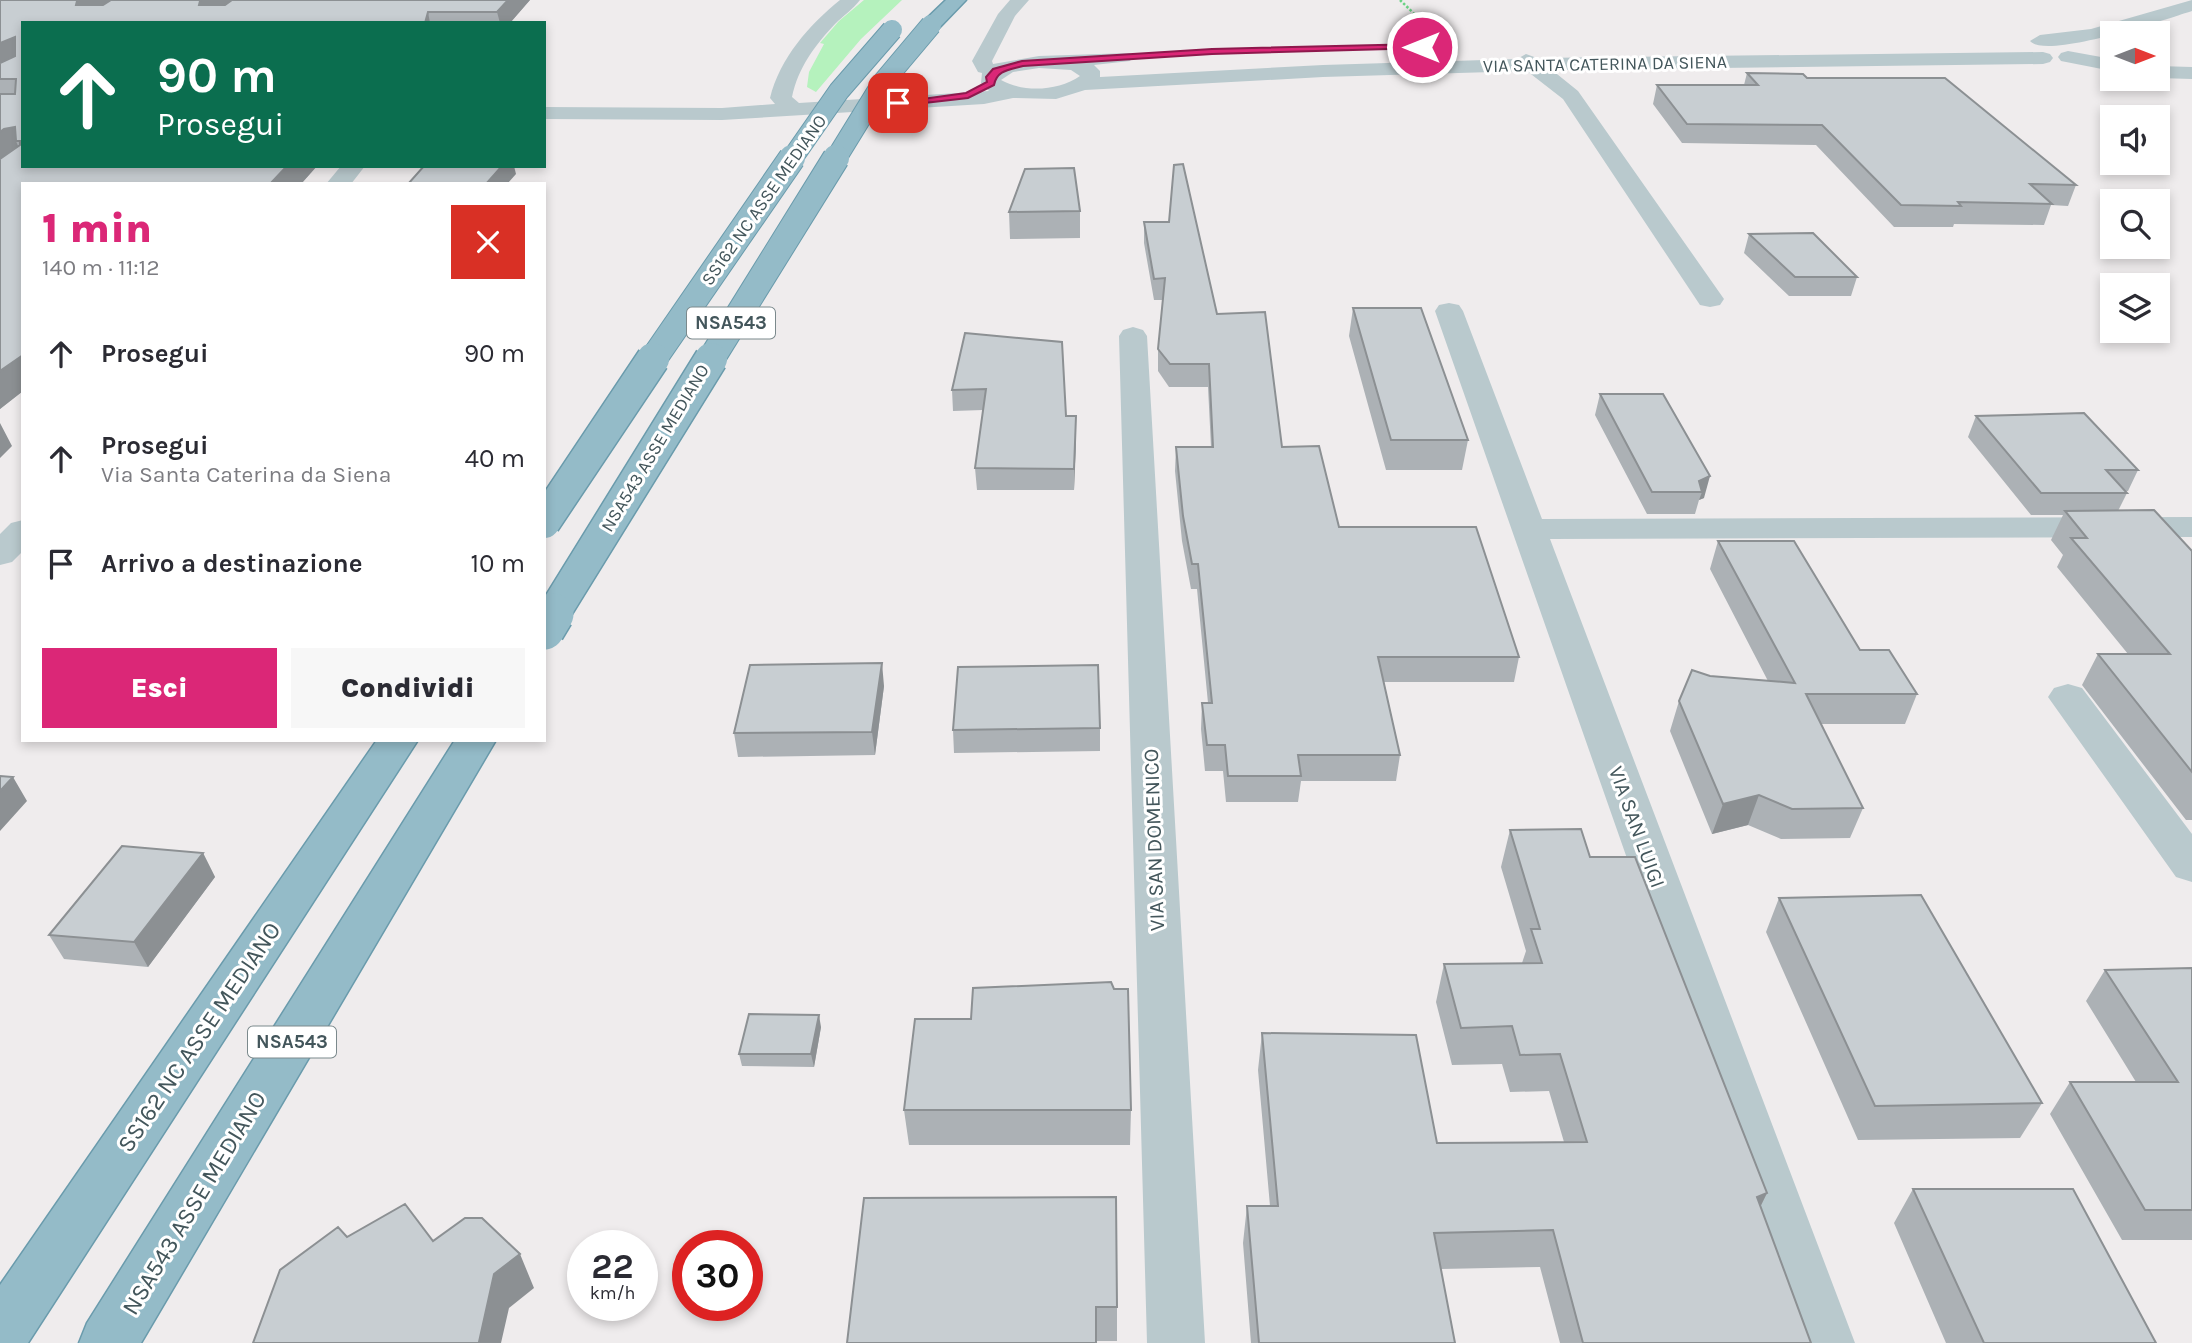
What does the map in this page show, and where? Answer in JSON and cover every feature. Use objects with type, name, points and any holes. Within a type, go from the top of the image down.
[{"type":"highway","name":"SS162 NC ASSE MEDIANO","points":[[546,520],[676,325],[839,91],[912,21],[957,0]]},
{"type":"highway","name":"NSA543 ASSE MEDIANO","points":[[546,626],[883,82],[912,21]]},
{"type":"highway","name":"SS162 NC ASSE MEDIANO","points":[[0,1335],[397,742]]},
{"type":"highway","name":"NSA543 ASSE MEDIANO","points":[[108,1343],[475,742]]},
{"type":"street","points":[[794,110],[781,98],[782,88],[799,57],[825,20],[851,0]]},
{"type":"street","points":[[1014,92],[999,88],[982,61],[1007,14],[1020,0]]},
{"type":"street","points":[[2041,50],[2192,5]]},
{"type":"street","points":[[2070,54],[2093,35]]},
{"type":"street","name":"VIA SANTA CATERINA DA SIENA","points":[[1014,92],[1057,92],[1084,84],[1524,56],[2007,43],[2019,40],[2041,50]]},
{"type":"street","points":[[1894,45],[1916,60]]},
{"type":"street","name":"VIA SANTA CATERINA DA SIENA","points":[[1448,46],[1524,56],[1916,60],[2041,50]]},
{"type":"street","points":[[2041,50],[2100,62]]},
{"type":"street","points":[[950,100],[968,96],[994,77],[1022,64],[1146,55]]},
{"type":"street","points":[[1524,56],[1571,95],[1710,299]]},
{"type":"street","points":[[1054,62],[1068,63],[1090,71],[1090,78],[1084,84]]},
{"type":"street","points":[[2170,72],[2192,73]]},
{"type":"street","points":[[546,113],[722,114],[984,98],[1014,92]]},
{"type":"street","points":[[340,182],[352,168]]},
{"type":"street","name":"VIA SAN LUIGI","points":[[1449,311],[1826,1343]]},
{"type":"street","name":"VIA SAN DOMENICO","points":[[1133,336],[1176,1343]]},
{"type":"street","points":[[1527,529],[2192,527]]},
{"type":"street","points":[[0,555],[21,532]]},
{"type":"street","points":[[2068,697],[2192,866]]},
{"type":"path","points":[[1399,0],[1448,46]]},
{"type":"green space","points":[[864,0],[902,0],[861,39],[816,92],[807,87],[809,72],[824,44],[820,43],[839,21]]},
{"type":"building","points":[[0,0],[79,0],[76,5],[103,5],[111,0],[201,0],[199,5],[225,5],[232,0],[508,0],[497,12],[428,12],[426,21],[21,21],[21,168],[285,168],[272,182],[21,182],[21,356],[0,371],[0,159],[20,145],[20,141],[16,141],[15,127],[0,132],[0,94],[15,94],[16,79],[0,79],[0,63],[15,56],[15,37],[0,43]]},
{"type":"building","points":[[1747,73],[1803,74],[1807,78],[1945,78],[2076,185],[2030,184],[2052,204],[1958,202],[1961,206],[1901,205],[1822,125],[1687,124],[1657,85],[1758,85]]},
{"type":"building","points":[[1183,164],[1217,314],[1265,312],[1282,447],[1319,446],[1339,527],[1476,527],[1519,657],[1378,657],[1400,755],[1298,755],[1301,776],[1228,776],[1225,745],[1207,745],[1202,703],[1212,703],[1198,564],[1192,564],[1183,516],[1176,447],[1213,447],[1209,364],[1170,364],[1158,349],[1165,278],[1154,279],[1144,222],[1169,222],[1174,165]]},
{"type":"building","points":[[422,168],[500,168],[488,182],[410,182]]},
{"type":"building","points":[[1074,168],[1080,211],[1009,212],[1025,169]]},
{"type":"building","points":[[1813,233],[1857,277],[1795,277],[1749,234]]},
{"type":"building","points":[[1353,308],[1421,308],[1468,440],[1391,440]]},
{"type":"building","points":[[965,333],[1062,342],[1066,416],[1076,416],[1074,469],[975,468],[986,389],[952,390]]},
{"type":"building","points":[[1600,394],[1663,394],[1710,476],[1699,481],[1702,492],[1652,492]]},
{"type":"building","points":[[2084,413],[2138,470],[2106,470],[2127,493],[2041,493],[1976,416]]},
{"type":"building","points":[[2154,510],[2192,551],[2192,772],[2098,654],[2170,654],[2071,538],[2087,538],[2065,511]]},
{"type":"building","points":[[1718,541],[1794,541],[1860,650],[1889,650],[1917,694],[1806,694],[1863,808],[1792,809],[1759,795],[1723,804],[1679,701],[1692,670],[1710,676],[1795,683]]},
{"type":"building","points":[[882,663],[872,732],[734,733],[750,665]]},
{"type":"building","points":[[1098,665],[1100,728],[953,730],[958,667]]},
{"type":"building","points":[[0,776],[13,777],[0,791]]},
{"type":"building","points":[[1581,829],[1590,857],[1635,857],[1767,1193],[1757,1197],[1811,1343],[1583,1343],[1553,1230],[1434,1233],[1455,1343],[1259,1343],[1247,1206],[1278,1206],[1262,1033],[1416,1035],[1437,1143],[1587,1142],[1560,1054],[1520,1055],[1512,1026],[1461,1028],[1444,964],[1542,963],[1531,929],[1540,929],[1510,830]]},
{"type":"building","points":[[122,846],[203,853],[134,942],[49,935]]},
{"type":"building","points":[[1921,895],[2042,1103],[1875,1106],[1779,898]]},
{"type":"building","points":[[2192,968],[2192,1210],[2145,1210],[2070,1082],[2178,1082],[2105,970]]},
{"type":"building","points":[[1111,982],[1114,989],[1128,989],[1131,1110],[904,1110],[915,1019],[971,1019],[973,988]]},
{"type":"building","points":[[749,1014],[819,1015],[811,1054],[739,1054]]},
{"type":"building","points":[[1913,1189],[2073,1189],[2156,1343],[1984,1343]]},
{"type":"building","points":[[1116,1197],[1117,1307],[1096,1307],[1096,1343],[847,1343],[864,1198]]},
{"type":"building","points":[[405,1204],[433,1241],[465,1218],[482,1218],[520,1254],[494,1274],[480,1343],[253,1343],[280,1270],[338,1227],[347,1237]]},
{"type":"route","points":[[898,103],[950,100],[968,96],[991,83],[990,77],[996,71],[1039,62],[1212,51],[1422,47]]}]
